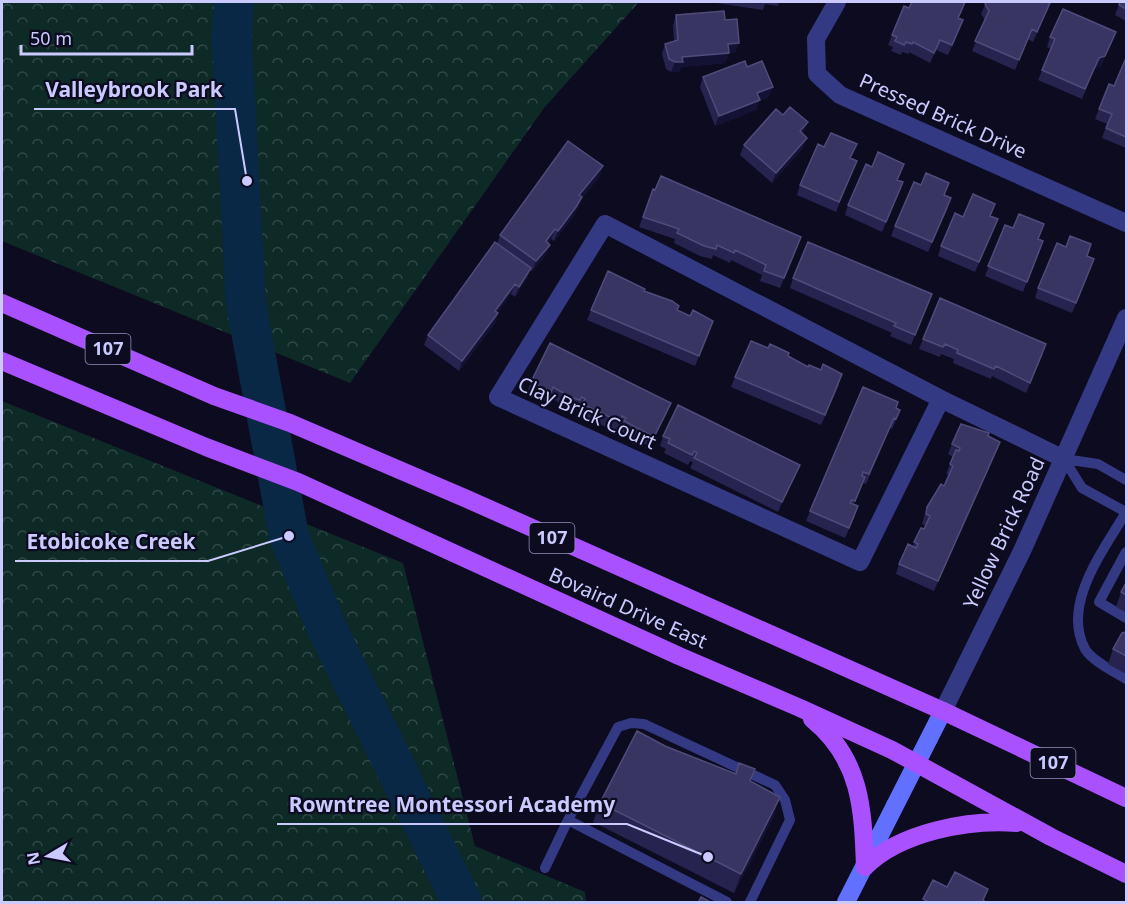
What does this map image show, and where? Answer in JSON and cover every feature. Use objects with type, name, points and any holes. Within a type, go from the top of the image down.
[{"type":"main road","name":"Bovaird Drive East","points":[[2,303],[213,396],[290,423],[943,711],[1126,798]]},
{"type":"main road","name":"Bovaird Drive East","points":[[2,361],[206,447],[298,482],[679,656],[800,708],[916,764],[1126,874]]},
{"type":"main road","points":[[800,708],[824,728],[853,775],[863,816],[864,867]]},
{"type":"main road","points":[[864,867],[875,856],[897,845],[962,824],[991,821],[1025,823]]},
{"type":"street","name":"Pressed Brick Drive","points":[[837,2],[816,39],[816,51],[817,74],[840,94],[1126,223]]},
{"type":"street","name":"Clay Brick Court","points":[[941,399],[860,562],[498,397],[604,224],[941,399],[1064,459]]},
{"type":"street","name":"Yellow Brick Road","points":[[846,903],[943,711],[1064,459],[1126,318]]},
{"type":"lane","points":[[1064,459],[1098,464],[1126,480]]},
{"type":"lane","points":[[1064,459],[1082,488],[1126,512],[1080,596],[1078,625],[1086,650],[1126,678]]},
{"type":"lane","points":[[1126,552],[1099,602],[1126,618]]},
{"type":"lane","points":[[544,868],[618,727],[631,723],[644,724],[776,785],[785,800],[790,820],[750,903]]},
{"type":"lane","points":[[568,820],[727,903]]},
{"type":"green space","points":[[2,2],[639,2],[544,108],[350,383],[2,241]]},
{"type":"green space","points":[[2,401],[403,563],[475,846],[585,892],[586,902],[2,902]]},
{"type":"building","points":[[912,2],[965,2],[958,18],[963,20],[952,45],[940,40],[934,53],[913,42],[912,44],[906,42],[904,45],[895,41],[897,37],[892,35],[904,6],[909,8]]},
{"type":"building","points":[[986,2],[1050,3],[1037,32],[1032,29],[1019,60],[975,41],[989,11]]},
{"type":"building","points":[[1120,2],[1126,2],[1126,9],[1119,5]]},
{"type":"building","points":[[1063,9],[1116,32],[1105,56],[1099,58],[1085,89],[1042,70],[1055,39],[1050,37]]},
{"type":"building","points":[[724,11],[725,20],[737,19],[739,43],[728,44],[729,53],[682,57],[683,62],[669,59],[665,44],[678,40],[676,15]]},
{"type":"building","points":[[1126,58],[1126,137],[1106,128],[1112,114],[1099,109],[1109,84],[1114,86]]},
{"type":"building","points":[[745,61],[747,67],[762,61],[773,87],[757,93],[760,100],[719,116],[703,77]]},
{"type":"building","points":[[790,107],[808,122],[800,131],[807,138],[776,173],[744,145],[776,109],[783,115]]},
{"type":"building","points":[[831,133],[857,144],[850,158],[857,161],[839,202],[800,185],[818,144],[824,147]]},
{"type":"building","points":[[568,141],[603,166],[579,195],[582,197],[558,231],[555,229],[546,241],[550,245],[536,261],[500,235]]},
{"type":"building","points":[[878,152],[904,164],[897,180],[903,182],[886,222],[848,205],[866,164],[872,167]]},
{"type":"building","points":[[926,173],[949,183],[944,195],[951,198],[932,242],[895,226],[914,182],[921,185]]},
{"type":"building","points":[[661,176],[801,237],[784,278],[764,271],[766,265],[735,250],[734,253],[717,245],[716,249],[704,246],[677,233],[679,229],[643,217],[653,189],[655,190]]},
{"type":"building","points":[[973,194],[995,204],[990,216],[998,219],[979,262],[941,246],[955,213],[963,217]]},
{"type":"building","points":[[1019,214],[1044,224],[1038,239],[1043,241],[1027,282],[988,266],[1005,225],[1013,228]]},
{"type":"building","points":[[1070,236],[1091,244],[1087,256],[1094,259],[1076,303],[1038,288],[1057,243],[1066,247]]},
{"type":"building","points":[[495,242],[531,268],[519,287],[515,284],[495,311],[498,313],[462,361],[428,335]]},
{"type":"building","points":[[808,242],[932,294],[915,335],[894,326],[896,323],[793,278]]},
{"type":"building","points":[[608,271],[645,289],[644,291],[672,301],[679,306],[677,310],[690,316],[693,310],[713,321],[699,356],[591,310]]},
{"type":"building","points":[[940,298],[1046,344],[1030,383],[996,366],[994,369],[957,353],[958,350],[945,344],[943,347],[923,339]]},
{"type":"building","points":[[751,341],[768,348],[770,344],[789,353],[788,356],[808,367],[809,365],[821,370],[823,364],[842,374],[825,415],[735,377]]},
{"type":"building","points":[[550,343],[671,403],[654,437],[624,421],[626,418],[622,416],[620,422],[582,404],[585,399],[582,397],[580,400],[570,397],[553,387],[551,392],[531,382]]},
{"type":"building","points":[[863,387],[898,402],[896,408],[900,410],[896,419],[894,418],[869,474],[863,472],[862,476],[865,477],[855,501],[852,500],[850,503],[858,506],[849,528],[810,511]]},
{"type":"building","points":[[678,405],[800,465],[782,502],[694,458],[697,453],[694,451],[692,455],[668,443],[670,439],[663,436]]},
{"type":"building","points":[[961,424],[989,433],[988,436],[1000,442],[938,581],[899,564],[908,544],[916,548],[918,544],[914,542],[930,516],[926,514],[927,507],[941,484],[944,486],[953,466],[950,464],[956,450],[959,451],[960,448],[952,444]]},
{"type":"building","points":[[1126,583],[1126,595],[1121,592]]},
{"type":"building","points":[[1126,632],[1126,656],[1113,649],[1122,633]]},
{"type":"building","points":[[637,731],[665,746],[736,774],[739,763],[755,769],[750,781],[780,797],[741,874],[600,803]]},
{"type":"building","points":[[955,872],[988,889],[983,900],[987,903],[930,903],[923,899],[933,880],[947,887]]},
{"type":"building","points":[[701,897],[712,903],[698,903]]},
{"type":"waterway","points":[[234,2],[232,40],[246,304],[289,536],[330,635],[462,902]]},
{"type":"place","name":"Valleybrook Park","points":[[247,181]]},
{"type":"place","name":"Etobicoke Creek","points":[[289,536]]},
{"type":"place","name":"Rowntree Montessori Academy","points":[[708,857]]}]
